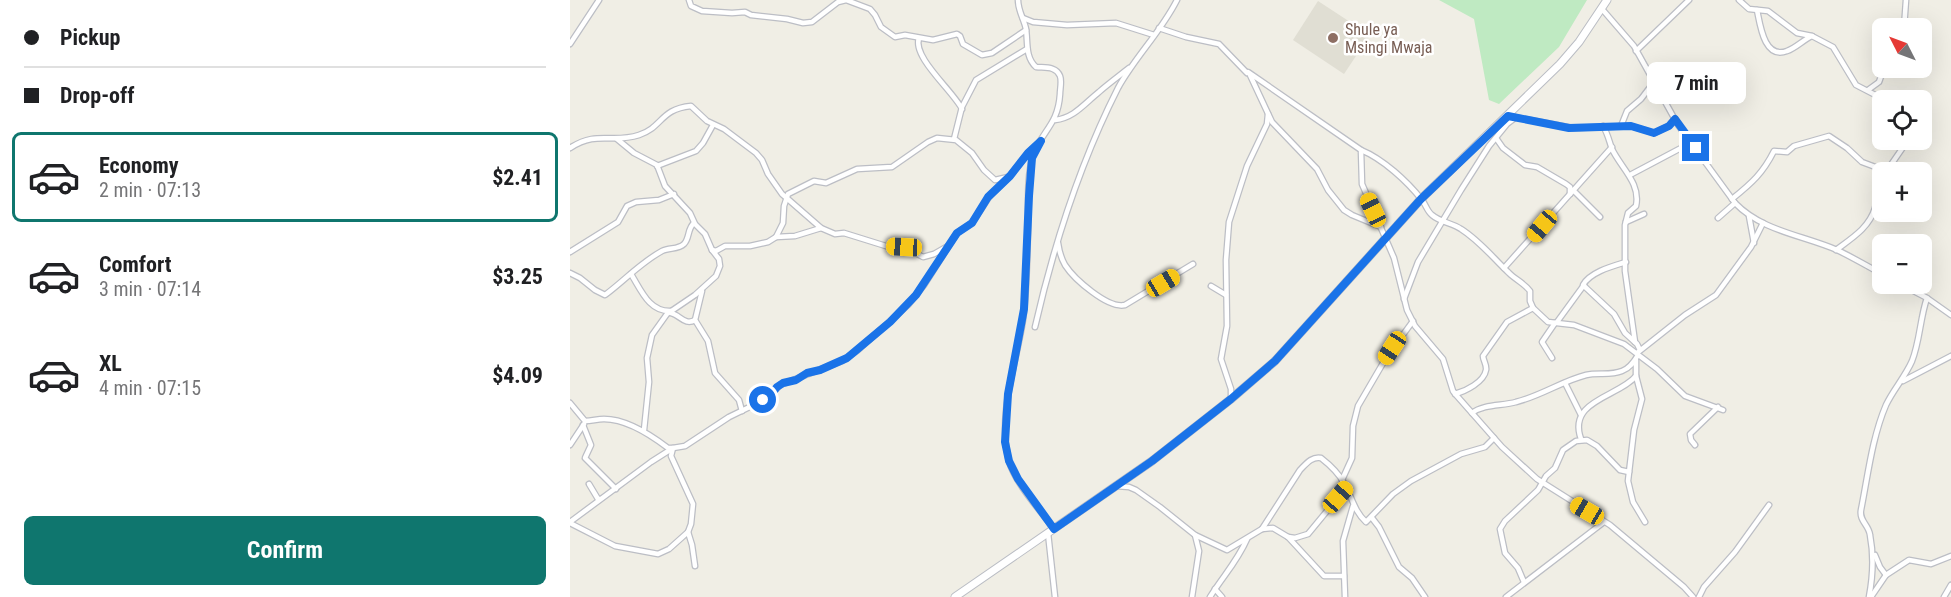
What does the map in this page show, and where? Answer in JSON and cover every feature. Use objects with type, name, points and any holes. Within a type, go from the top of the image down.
[{"type":"main road","points":[[955,597],[1152,461],[1275,361],[1421,199],[1512,117],[1579,42],[1607,0]]},
{"type":"street","points":[[570,44],[599,0]]},
{"type":"street","points":[[689,0],[691,6],[702,11],[746,12],[751,15],[803,23],[813,22],[838,2],[846,0],[870,9],[881,27],[891,35],[936,40],[958,34],[963,44],[982,55],[992,53],[1026,30]]},
{"type":"street","points":[[1018,0],[1018,8],[1026,30],[1027,49],[1034,66],[1054,69],[1059,76],[1059,103],[1055,120],[1033,154],[1031,166],[1024,309],[1008,394],[1005,442],[1009,461],[1018,479],[1051,531],[1055,597]]},
{"type":"street","points":[[1035,327],[1049,264],[1084,160],[1131,66],[1177,0]]},
{"type":"street","points":[[1636,51],[1689,0]]},
{"type":"street","points":[[1733,0],[1740,0],[1749,9],[1771,12],[1784,25],[1797,33],[1812,36],[1833,47],[1856,85],[1872,92]]},
{"type":"street","points":[[1905,18],[1906,0]]},
{"type":"street","points":[[1602,9],[1636,51],[1675,119],[1734,201],[1749,216],[1797,237],[1836,250],[1872,269]]},
{"type":"street","points":[[1757,10],[1764,40],[1777,51],[1788,51],[1812,36]]},
{"type":"street","points":[[1023,18],[1033,22],[1067,25],[1116,23],[1154,34]]},
{"type":"street","points":[[1159,28],[1219,44],[1244,71],[1361,150],[1378,159],[1421,199],[1432,215],[1467,233],[1529,289],[1533,308],[1548,322],[1574,325],[1618,341],[1638,354],[1685,396],[1720,409],[1690,434],[1695,446]]},
{"type":"street","points":[[919,38],[918,46],[924,60],[962,109]]},
{"type":"street","points":[[954,138],[962,109],[976,80],[1027,49]]},
{"type":"street","points":[[1055,120],[1078,111],[1131,66]]},
{"type":"street","points":[[1248,72],[1279,132],[1317,168],[1328,189],[1346,211],[1381,227]]},
{"type":"street","points":[[1868,90],[1880,78]]},
{"type":"street","points":[[1621,126],[1627,111],[1641,99],[1654,82]]},
{"type":"street","points":[[570,148],[590,138],[617,139],[645,133],[671,111],[692,107],[713,125],[724,129],[759,156],[768,174],[786,199],[821,228],[835,234],[844,233],[889,247],[904,247],[923,257],[950,245]]},
{"type":"street","points":[[1231,399],[1231,389],[1221,360],[1227,326],[1226,260],[1230,214],[1246,166],[1267,124],[1268,114]]},
{"type":"street","points":[[1404,299],[1418,262],[1461,190],[1512,117],[1569,128],[1635,126],[1654,133],[1669,126],[1675,119]]},
{"type":"street","points":[[657,166],[697,151],[713,125]]},
{"type":"street","points":[[1603,126],[1612,147],[1630,175],[1637,203],[1628,212],[1626,222],[1626,275],[1638,354],[1636,376],[1642,402],[1634,430],[1628,481],[1633,502],[1645,522]]},
{"type":"street","points":[[1718,218],[1760,175],[1774,151],[1787,152],[1794,146],[1829,136],[1862,162],[1872,166]]},
{"type":"street","points":[[776,237],[783,223],[782,215],[788,194],[815,180],[826,183],[843,173],[860,168],[892,167],[932,139],[954,138],[972,153],[984,170],[995,180],[1010,176]]},
{"type":"street","points":[[1496,138],[1503,148],[1525,165],[1535,166],[1570,187],[1572,192],[1600,217]]},
{"type":"street","points":[[617,139],[634,153],[657,166],[663,182],[705,234],[719,259],[720,269],[718,275],[704,288],[671,311],[655,330],[649,345],[649,382],[644,430]]},
{"type":"street","points":[[570,445],[584,423],[605,419],[644,430],[668,448],[685,446],[768,398],[783,383],[842,361],[858,350],[908,305],[924,285],[957,233],[972,223],[988,197],[1041,141]]},
{"type":"street","points":[[1504,268],[1612,147]]},
{"type":"street","points":[[1630,175],[1681,148],[1696,148]]},
{"type":"street","points":[[1361,150],[1362,184],[1396,264],[1404,299],[1413,321],[1443,359],[1455,394],[1521,466],[1542,483],[1618,531],[1693,597]]},
{"type":"street","points":[[570,252],[618,222],[628,206],[638,202],[659,200],[674,194]]},
{"type":"street","points":[[1626,222],[1644,214]]},
{"type":"street","points":[[1836,250],[1857,235],[1868,223],[1872,214]]},
{"type":"street","points":[[1749,216],[1754,243]]},
{"type":"street","points":[[570,273],[605,295],[637,268],[661,252],[683,245],[694,223]]},
{"type":"street","points":[[1472,413],[1480,408],[1516,402],[1535,396],[1589,374],[1621,372],[1638,354],[1716,295],[1754,243],[1763,223]]},
{"type":"street","points":[[712,250],[716,251],[725,246],[750,246],[768,242],[776,237],[795,236],[821,228]]},
{"type":"street","points":[[1057,240],[1062,260],[1073,274],[1101,299],[1117,306],[1125,305],[1192,264]]},
{"type":"street","points":[[1552,358],[1542,342],[1585,281],[1593,275],[1626,262]]},
{"type":"street","points":[[631,274],[647,301],[659,309],[671,311]]},
{"type":"street","points":[[1584,285],[1612,312],[1628,336],[1635,342]]},
{"type":"street","points":[[1211,286],[1226,295]]},
{"type":"street","points":[[704,288],[695,320],[708,341],[715,373],[740,400],[742,411]]},
{"type":"street","points":[[1919,294],[1951,315]]},
{"type":"street","points":[[1886,575],[1874,553],[1870,532],[1860,517],[1861,510],[1878,427],[1887,403],[1912,360],[1927,298]]},
{"type":"street","points":[[1455,394],[1473,386],[1485,375],[1486,367],[1483,356],[1505,324],[1533,308]]},
{"type":"street","points":[[671,311],[670,313],[684,321],[695,320]]},
{"type":"street","points":[[1342,480],[1351,460],[1353,426],[1358,406],[1386,358],[1413,321]]},
{"type":"street","points":[[1901,381],[1951,356]]},
{"type":"street","points":[[1581,440],[1578,428],[1581,415],[1598,399],[1625,386],[1636,376]]},
{"type":"street","points":[[1565,383],[1581,415]]},
{"type":"street","points":[[570,403],[584,423],[591,445],[585,458],[616,489]]},
{"type":"street","points":[[1116,486],[1136,490],[1195,535],[1227,550],[1262,529],[1307,462],[1320,457],[1342,480],[1353,505],[1365,521],[1372,518],[1393,494],[1412,481],[1461,454],[1485,447],[1494,438]]},
{"type":"street","points":[[1524,582],[1518,568],[1505,553],[1500,529],[1505,521],[1533,496],[1546,475],[1555,468],[1563,450],[1571,443],[1581,440],[1590,441],[1620,470],[1629,472]]},
{"type":"street","points":[[673,448],[671,456],[693,504],[688,532],[669,549],[658,554],[615,546],[570,522],[651,462],[673,448]]},
{"type":"street","points":[[589,484],[598,500],[600,499]]},
{"type":"street","points":[[1288,537],[1295,538],[1308,534],[1346,488]]},
{"type":"street","points":[[1345,597],[1342,541],[1353,505]]},
{"type":"street","points":[[1699,597],[1706,584],[1735,552],[1769,506]]},
{"type":"street","points":[[1372,518],[1399,567],[1412,578],[1425,597]]},
{"type":"street","points":[[1506,597],[1604,522]]},
{"type":"street","points":[[1262,529],[1273,528],[1288,537],[1324,576],[1344,576]]},
{"type":"street","points":[[688,532],[695,566]]},
{"type":"street","points":[[1191,597],[1199,551],[1195,535]]},
{"type":"street","points":[[1210,597],[1238,560],[1247,539]]},
{"type":"street","points":[[1870,597],[1874,553]]},
{"type":"street","points":[[1870,597],[1886,575],[1909,560],[1931,564],[1951,556]]},
{"type":"street","points":[[1944,597],[1951,585]]},
{"type":"street","points":[[1215,589],[1222,597]]},
{"type":"shaded area","points":[[1318,1],[1370,35],[1344,74],[1293,40]]},
{"type":"green space","points":[[1439,0],[1587,0],[1559,47],[1499,104],[1489,100],[1474,19]]},
{"type":"place","name":"Shule ya Msingi Mwaja","points":[[1333,38]]},
{"type":"route","points":[[763,400],[783,383],[796,380],[807,373],[847,358],[874,337],[908,305],[924,285],[957,233],[972,223],[988,197],[1041,141],[1032,158],[1024,309],[1008,394],[1005,442],[1013,471],[1054,529],[1152,461],[1275,361],[1421,199],[1508,116],[1569,128],[1635,126],[1654,133],[1669,126],[1675,119],[1696,148]]}]
